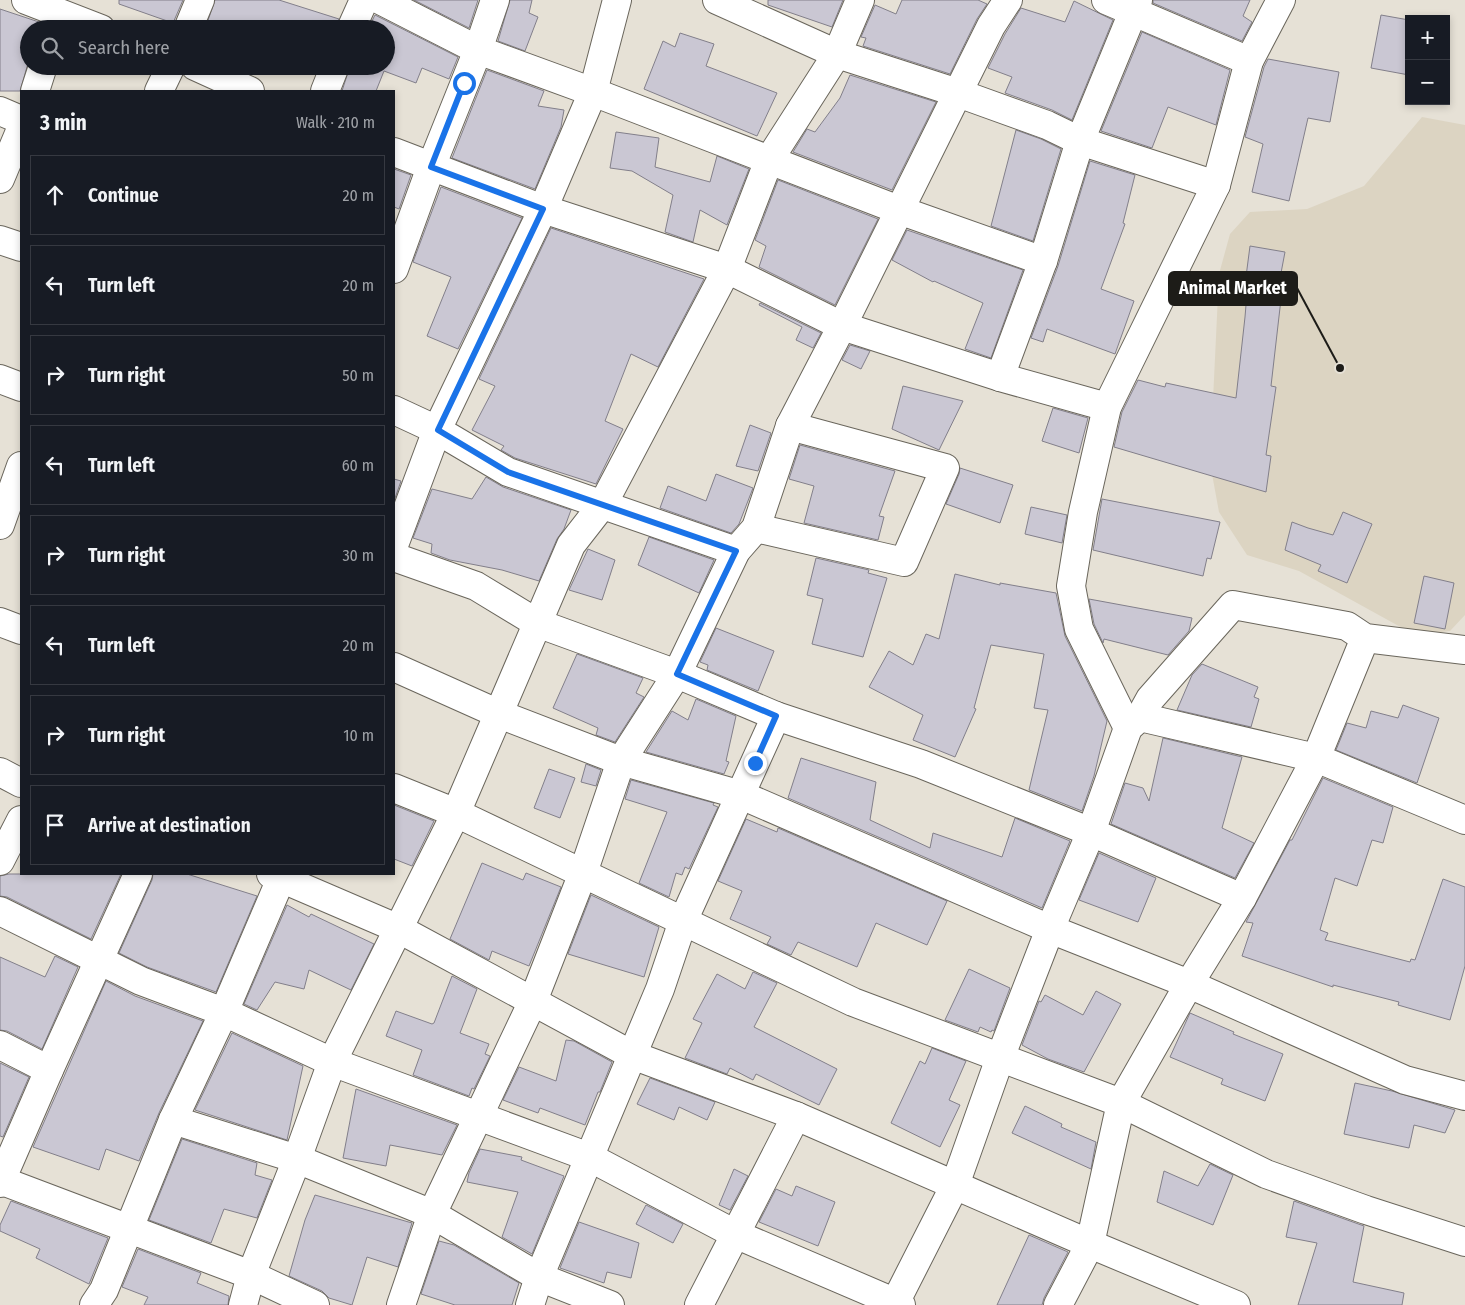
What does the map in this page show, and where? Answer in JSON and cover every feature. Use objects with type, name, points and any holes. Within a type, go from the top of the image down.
[{"type":"street","points":[[26,0],[76,20]]},
{"type":"street","points":[[192,20],[200,0]]},
{"type":"street","points":[[355,20],[364,0]]},
{"type":"street","points":[[380,0],[478,50],[593,92],[899,210],[1043,261]]},
{"type":"street","points":[[395,266],[431,167],[478,50],[495,0]]},
{"type":"street","points":[[395,542],[438,430],[543,209],[593,92],[617,0]]},
{"type":"street","points":[[717,0],[837,54],[958,92],[1047,124],[1080,141],[1216,184]]},
{"type":"street","points":[[243,1305],[251,1275],[297,1159],[332,1062],[456,813],[571,545],[603,504],[727,269],[769,160],[837,54],[860,0]]},
{"type":"street","points":[[401,1305],[432,1214],[533,1001],[583,873],[621,761],[677,674],[736,551],[756,528],[790,426],[842,326],[991,26],[1008,0]]},
{"type":"street","points":[[1106,0],[1136,5],[1249,60]]},
{"type":"street","points":[[1281,0],[1249,60],[1216,184],[1107,407],[1083,512],[1071,586],[1080,629],[1134,722],[1316,758],[1465,820]]},
{"type":"street","points":[[1000,377],[1043,261],[1080,141],[1136,5]]},
{"type":"street","points":[[34,90],[40,75]]},
{"type":"street","points":[[160,90],[167,75]]},
{"type":"street","points":[[215,75],[248,90]]},
{"type":"street","points":[[324,90],[331,75]]},
{"type":"street","points":[[0,111],[20,120]]},
{"type":"street","points":[[0,178],[20,131]]},
{"type":"street","points":[[395,152],[543,209],[727,269],[842,326],[1000,377],[1107,407]]},
{"type":"street","points":[[0,240],[20,247]]},
{"type":"street","points":[[0,379],[20,387]]},
{"type":"street","points":[[395,410],[438,430],[508,472],[736,551]]},
{"type":"street","points":[[756,528],[904,562],[945,468],[790,426]]},
{"type":"street","points":[[7,511],[20,469]]},
{"type":"street","points":[[395,557],[476,586],[537,623],[677,674],[776,716],[921,764],[1091,832],[1242,898]]},
{"type":"street","points":[[0,911],[141,981],[224,1012],[332,1062],[589,1157],[735,1234],[897,1304],[955,1185],[1000,1058],[1050,929],[1091,832],[1134,722],[1150,699],[1232,606],[1347,626],[1365,638],[1465,650]]},
{"type":"street","points":[[0,622],[20,630]]},
{"type":"street","points":[[1058,1305],[1090,1244],[1121,1103],[1189,984],[1242,898],[1316,758],[1365,638]]},
{"type":"street","points":[[395,667],[499,714],[621,761],[741,795],[1050,929],[1189,984],[1405,1080],[1465,1096]]},
{"type":"street","points":[[530,1305],[539,1277],[660,989],[683,921],[776,716]]},
{"type":"street","points":[[0,772],[20,782]]},
{"type":"street","points":[[395,788],[456,813],[853,1002],[1121,1103],[1266,1174],[1366,1210],[1465,1242]]},
{"type":"street","points":[[0,861],[20,822]]},
{"type":"street","points":[[138,875],[0,1181],[251,1275],[315,1305]]},
{"type":"street","points":[[94,1305],[104,1290],[173,1120],[224,1012],[278,875],[399,929],[632,1055],[796,1116],[1090,1244],[1236,1305]]},
{"type":"street","points":[[0,1045],[49,1070]]},
{"type":"street","points":[[699,1305],[796,1116]]},
{"type":"street","points":[[173,1120],[297,1159],[432,1214],[539,1277],[610,1305]]},
{"type":"shaded area","points":[[1422,117],[1465,125],[1465,615],[1450,631],[1415,635],[1299,571],[1247,555],[1219,512],[1210,463],[1219,274],[1230,234],[1250,212],[1307,209],[1364,186]]},
{"type":"building","points":[[119,0],[183,0],[174,20],[164,20],[119,4]]},
{"type":"building","points":[[215,0],[279,0],[339,19],[339,20],[208,20]]},
{"type":"building","points":[[414,0],[478,0],[469,28]]},
{"type":"building","points":[[510,0],[532,0],[529,13],[538,17],[525,51],[498,41]]},
{"type":"building","points":[[768,0],[843,0],[832,27],[768,5]]},
{"type":"building","points":[[902,0],[978,0],[987,4],[977,19],[950,74],[863,46],[866,38],[861,37],[875,5],[896,14]]},
{"type":"building","points":[[1153,0],[1250,0],[1243,16],[1252,22],[1242,41],[1153,3]]},
{"type":"building","points":[[1074,1],[1113,20],[1072,120],[1052,110],[1005,93],[1012,77],[988,68],[1021,8],[1065,22]]},
{"type":"building","points":[[0,9],[33,20],[20,20],[20,75],[25,75],[20,91],[0,91]]},
{"type":"building","points":[[375,15],[385,20],[372,20]]},
{"type":"building","points":[[1381,15],[1405,19],[1405,74],[1371,68]]},
{"type":"building","points":[[395,25],[458,57],[449,79],[422,68],[416,83],[395,75]]},
{"type":"building","points":[[1142,32],[1230,70],[1216,125],[1168,107],[1152,148],[1101,131]]},
{"type":"building","points":[[680,33],[714,44],[706,66],[777,93],[757,136],[644,89],[663,41],[675,47]]},
{"type":"building","points":[[1268,59],[1339,72],[1330,122],[1308,118],[1289,201],[1252,192],[1263,144],[1245,137],[1264,67]]},
{"type":"building","points":[[487,70],[544,91],[538,106],[564,110],[561,127],[535,189],[452,158]]},
{"type":"building","points":[[347,75],[382,75],[376,90],[342,90]]},
{"type":"building","points":[[850,75],[936,102],[892,190],[793,152],[807,129],[815,132],[840,98]]},
{"type":"building","points":[[1016,130],[1061,149],[1033,241],[991,226]]},
{"type":"building","points":[[616,132],[659,138],[655,167],[710,182],[717,156],[749,169],[727,225],[700,210],[693,242],[665,232],[673,195],[632,171],[610,168]]},
{"type":"building","points":[[1090,161],[1135,175],[1123,223],[1125,224],[1101,289],[1134,301],[1115,354],[1047,329],[1043,342],[1031,338],[1058,266]]},
{"type":"building","points":[[395,169],[411,175],[399,209],[395,207]]},
{"type":"building","points":[[778,180],[878,219],[835,305],[759,267],[766,246],[755,240]]},
{"type":"building","points":[[441,187],[522,218],[458,349],[427,336],[451,277],[413,262]]},
{"type":"building","points":[[551,228],[704,279],[658,367],[631,354],[605,421],[623,429],[596,484],[515,458],[501,450],[504,446],[472,430],[495,386],[479,379]]},
{"type":"building","points":[[907,230],[1023,270],[991,358],[965,349],[983,303],[933,282],[892,260]]},
{"type":"building","points":[[1250,246],[1285,252],[1281,273],[1284,273],[1271,386],[1276,387],[1266,455],[1271,456],[1266,492],[1114,447],[1122,412],[1138,380],[1165,387],[1166,383],[1236,398],[1247,293],[1244,292]]},
{"type":"building","points":[[760,303],[821,333],[813,348],[796,340],[802,327],[759,305]]},
{"type":"building","points":[[850,345],[870,351],[861,369],[842,360]]},
{"type":"building","points":[[903,386],[963,401],[939,450],[892,429]]},
{"type":"building","points":[[1053,408],[1088,418],[1079,453],[1042,441]]},
{"type":"building","points":[[750,425],[771,433],[758,471],[736,466]]},
{"type":"building","points":[[800,445],[895,471],[879,516],[884,517],[878,540],[804,523],[814,486],[789,479]]},
{"type":"building","points":[[960,468],[1013,485],[1000,523],[946,504]]},
{"type":"building","points":[[716,474],[753,488],[739,524],[731,533],[660,508],[668,486],[706,501]]},
{"type":"building","points":[[486,477],[503,487],[571,510],[539,581],[502,570],[450,560],[431,553],[432,544],[413,538],[432,489],[472,499]]},
{"type":"building","points":[[395,479],[401,481],[395,498]]},
{"type":"building","points":[[1102,499],[1220,522],[1211,559],[1207,558],[1203,576],[1093,550]]},
{"type":"building","points":[[1031,507],[1067,515],[1062,543],[1025,534]]},
{"type":"building","points":[[1343,512],[1372,524],[1347,583],[1318,571],[1321,565],[1285,550],[1292,522],[1333,535]]},
{"type":"building","points":[[649,537],[714,560],[699,593],[638,565]]},
{"type":"building","points":[[588,549],[615,560],[602,600],[569,590]]},
{"type":"building","points":[[816,558],[869,570],[868,573],[887,578],[863,657],[812,644],[823,599],[807,595]]},
{"type":"building","points":[[955,574],[1000,585],[1000,583],[1056,593],[1065,636],[1107,721],[1094,776],[1082,811],[1029,790],[1048,710],[1034,708],[1044,654],[991,645],[974,708],[976,709],[955,757],[913,740],[923,715],[869,687],[889,651],[913,665],[926,634],[939,639]]},
{"type":"building","points":[[1424,576],[1454,583],[1445,629],[1414,623]]},
{"type":"building","points":[[1089,599],[1192,618],[1189,631],[1168,655],[1104,639],[1103,643],[1094,624]]},
{"type":"building","points":[[716,628],[774,651],[758,691],[707,670],[708,665],[700,662]]},
{"type":"building","points":[[577,654],[643,678],[636,693],[644,697],[615,742],[596,735],[598,728],[553,708]]},
{"type":"building","points":[[1202,664],[1258,687],[1254,697],[1259,699],[1251,727],[1177,710],[1192,675]]},
{"type":"building","points":[[696,699],[736,716],[726,761],[729,762],[724,774],[646,752],[672,711],[688,720]]},
{"type":"building","points":[[1403,705],[1439,718],[1417,783],[1336,750],[1347,723],[1366,728],[1371,711],[1398,718]]},
{"type":"building","points":[[1163,738],[1242,757],[1222,828],[1254,843],[1235,878],[1111,824],[1125,783],[1143,788],[1149,801]]},
{"type":"building","points":[[801,758],[876,782],[870,820],[930,848],[933,833],[1002,857],[1015,818],[1070,841],[1042,908],[788,798]]},
{"type":"building","points":[[586,764],[601,770],[596,786],[581,782]]},
{"type":"building","points":[[549,769],[575,778],[560,818],[534,808]]},
{"type":"building","points":[[1323,778],[1393,807],[1383,843],[1372,840],[1357,886],[1335,878],[1320,930],[1328,933],[1325,940],[1410,962],[1411,959],[1415,960],[1443,879],[1465,887],[1465,966],[1450,1020],[1398,1005],[1399,1002],[1333,985],[1333,987],[1242,956],[1253,923],[1246,922],[1290,840],[1292,840]]},
{"type":"building","points":[[631,780],[714,803],[713,805],[718,807],[689,869],[685,867],[682,875],[676,873],[669,897],[639,883],[667,812],[625,799]]},
{"type":"building","points":[[395,805],[434,821],[412,866],[395,859]]},
{"type":"building","points":[[746,819],[777,832],[778,828],[947,901],[927,945],[876,923],[857,967],[798,942],[791,955],[767,944],[771,937],[730,919],[742,891],[718,881]]},
{"type":"building","points":[[1099,853],[1156,878],[1138,922],[1079,900]]},
{"type":"building","points":[[482,863],[523,880],[526,873],[561,887],[529,966],[492,951],[489,960],[450,939]]},
{"type":"building","points":[[9,874],[121,875],[91,939],[7,897],[0,896],[0,876]]},
{"type":"building","points":[[153,875],[190,875],[257,896],[216,992],[147,967],[119,953]]},
{"type":"building","points":[[591,895],[659,927],[644,977],[568,954]]},
{"type":"building","points":[[287,905],[309,917],[311,914],[374,944],[351,990],[309,970],[304,989],[275,982],[257,1010],[244,1004]]},
{"type":"building","points":[[55,956],[78,967],[42,1049],[7,1031],[0,1030],[0,957],[45,977]]},
{"type":"building","points":[[969,969],[1010,988],[994,1031],[992,1030],[991,1032],[980,1027],[978,1032],[945,1020]]},
{"type":"building","points":[[753,972],[777,983],[754,1027],[837,1069],[819,1105],[756,1074],[753,1080],[730,1068],[727,1074],[685,1058],[702,1023],[693,1019],[717,974],[745,989]]},
{"type":"building","points":[[452,976],[477,989],[460,1033],[489,1044],[485,1054],[490,1056],[469,1096],[413,1075],[422,1050],[386,1036],[396,1011],[432,1024],[434,1023]]},
{"type":"building","points":[[106,981],[135,996],[203,1021],[159,1113],[139,1161],[106,1149],[99,1170],[33,1147]]},
{"type":"building","points":[[1096,991],[1121,1004],[1084,1072],[1048,1059],[1022,1045],[1039,1001],[1041,1002],[1045,995],[1083,1015]]},
{"type":"building","points":[[1190,1013],[1234,1032],[1233,1034],[1283,1054],[1265,1101],[1221,1084],[1223,1079],[1170,1057]]},
{"type":"building","points":[[232,1033],[303,1066],[287,1140],[195,1110]]},
{"type":"building","points":[[566,1040],[574,1041],[612,1062],[585,1125],[540,1108],[538,1113],[503,1100],[519,1067],[556,1081]]},
{"type":"building","points":[[932,1048],[966,1061],[949,1100],[960,1105],[940,1147],[891,1123],[920,1061],[925,1064]]},
{"type":"building","points":[[0,1063],[29,1077],[3,1137],[0,1136]]},
{"type":"building","points":[[650,1078],[715,1102],[707,1120],[679,1107],[674,1120],[637,1104]]},
{"type":"building","points":[[1355,1083],[1392,1091],[1455,1110],[1445,1133],[1414,1125],[1409,1148],[1344,1134]]},
{"type":"building","points":[[356,1089],[457,1125],[442,1155],[390,1145],[386,1166],[343,1158]]},
{"type":"building","points":[[1025,1106],[1062,1124],[1061,1127],[1096,1142],[1091,1169],[1012,1133]]},
{"type":"building","points":[[182,1139],[257,1163],[255,1175],[272,1180],[257,1218],[224,1209],[211,1243],[149,1220]]},
{"type":"building","points":[[480,1149],[522,1157],[521,1160],[564,1176],[532,1254],[502,1237],[518,1192],[467,1182]]},
{"type":"building","points":[[1210,1164],[1233,1175],[1213,1225],[1157,1202],[1164,1171],[1198,1186]]},
{"type":"building","points":[[734,1169],[748,1176],[730,1210],[719,1205]]},
{"type":"building","points":[[796,1186],[835,1202],[818,1246],[759,1222],[776,1189],[792,1196]]},
{"type":"building","points":[[315,1195],[412,1223],[398,1267],[367,1257],[352,1305],[329,1298],[322,1291],[289,1276],[305,1220]]},
{"type":"building","points":[[11,1201],[108,1238],[89,1284],[36,1258],[40,1249],[0,1231],[0,1225]]},
{"type":"building","points":[[1294,1201],[1364,1226],[1353,1282],[1404,1293],[1402,1305],[1298,1305],[1317,1243],[1286,1237]]},
{"type":"building","points":[[646,1205],[683,1224],[673,1243],[636,1224]]},
{"type":"building","points":[[579,1222],[639,1243],[631,1278],[607,1272],[604,1283],[560,1268]]},
{"type":"building","points":[[1029,1235],[1068,1252],[1042,1305],[997,1305]]},
{"type":"building","points":[[439,1241],[454,1245],[519,1283],[512,1305],[455,1305],[421,1294]]},
{"type":"building","points":[[138,1249],[201,1273],[197,1283],[229,1296],[228,1305],[144,1305],[148,1297],[122,1287]]},
{"type":"place","name":"Animal Market","points":[[1340,368]]},
{"type":"route","points":[[464,83],[431,167],[543,209],[438,430],[508,472],[736,551],[677,674],[776,716],[755,763]]}]
